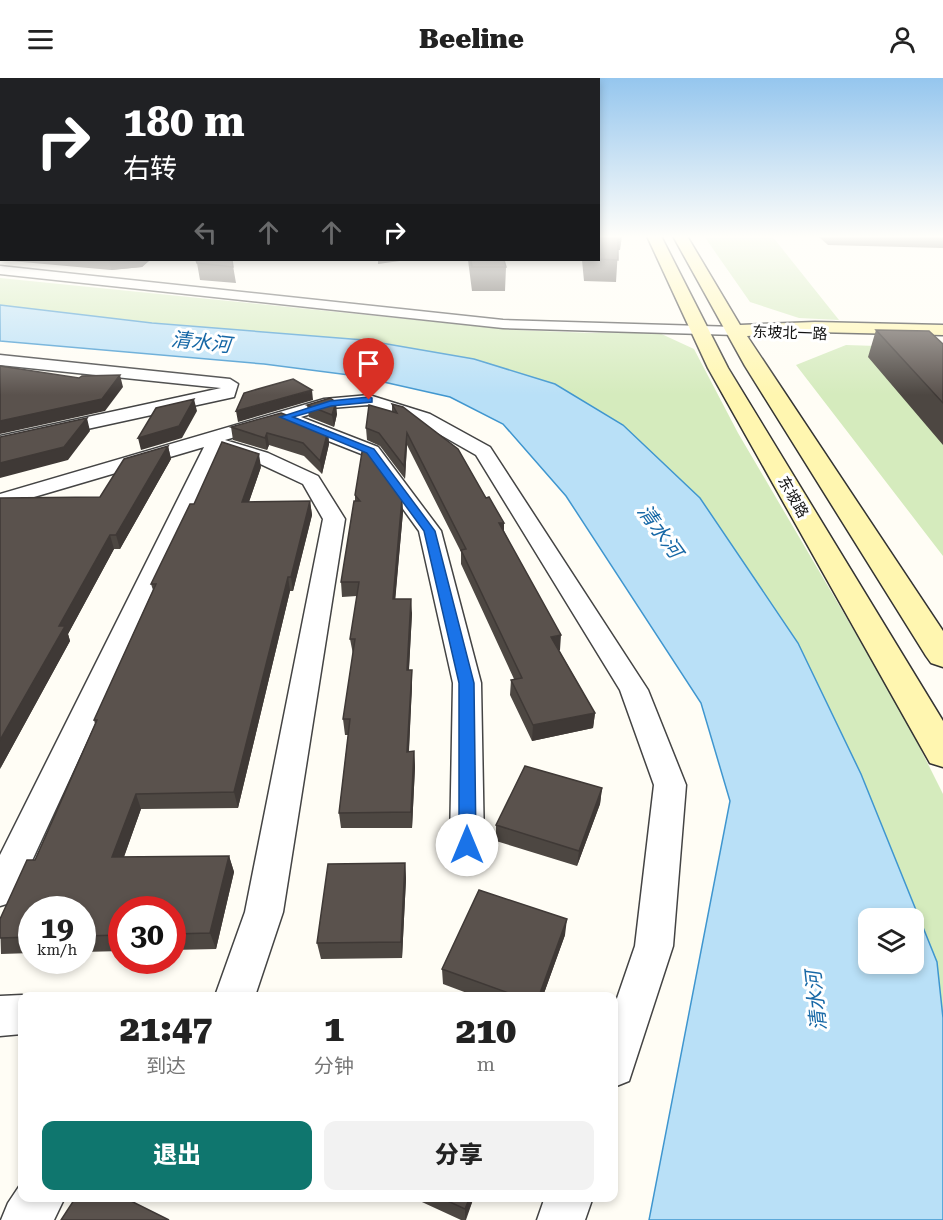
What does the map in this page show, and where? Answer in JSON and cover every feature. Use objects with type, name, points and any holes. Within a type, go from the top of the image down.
[{"type":"main road","name":"东坡路","points":[[680,289],[718,369],[943,753]]},
{"type":"main road","points":[[711,289],[755,366],[943,656]]},
{"type":"main road","name":"东坡北一路","points":[[736,331],[815,327],[943,330]]},
{"type":"main road","name":"东坡北一路","points":[[736,331],[943,338]]},
{"type":"street","points":[[180,289],[503,324],[736,331]]},
{"type":"street","points":[[0,360],[230,384],[228,393],[0,442]]},
{"type":"street","points":[[4,505],[330,403],[369,400],[424,418],[483,451],[634,690],[670,785],[654,946],[618,1054]]},
{"type":"street","points":[[285,417],[371,451],[430,531],[466,683],[467,845]]},
{"type":"street","points":[[0,891],[215,443],[261,457],[311,480],[334,519],[264,912],[236,992]]},
{"type":"street","points":[[0,1016],[18,1016]]},
{"type":"street","points":[[25,1220],[38,1202]]},
{"type":"street","points":[[561,1220],[567,1202]]},
{"type":"green space","points":[[0,289],[112,289],[516,330],[591,333],[655,331],[694,349],[738,433],[903,714],[943,794],[943,1018],[937,962],[924,930],[924,908],[915,908],[861,774],[798,643],[700,498],[474,359],[364,340],[152,323],[0,305]]},
{"type":"green space","points":[[741,289],[815,289],[839,320],[799,318],[750,302]]},
{"type":"green space","points":[[846,345],[877,346],[943,415],[943,556],[796,365]]},
{"type":"water","name":"清水河","points":[[0,305],[152,323],[364,340],[474,359],[555,384],[623,425],[700,498],[798,643],[861,774],[915,908],[858,908],[858,974],[924,974],[924,930],[937,962],[943,1018],[943,1220],[649,1220],[730,801],[701,703],[566,496],[503,424],[450,397],[357,376],[264,364],[0,341]]},
{"type":"building","points":[[876,330],[929,331],[943,344],[943,403]]},
{"type":"building","points":[[0,366],[79,378],[120,375],[102,399],[0,421]]},
{"type":"building","points":[[293,379],[312,390],[236,411],[244,393]]},
{"type":"building","points":[[330,398],[336,402],[332,415],[307,405]]},
{"type":"building","points":[[194,399],[179,426],[138,438],[156,408]]},
{"type":"building","points":[[392,404],[403,407],[458,449],[486,498],[489,497],[504,523],[499,523],[561,635],[551,637],[595,713],[533,725],[511,680],[522,678],[461,550],[466,549],[407,433],[404,466],[379,433],[366,428],[369,405],[397,413]]},
{"type":"building","points":[[281,413],[328,431],[320,461],[303,443],[267,433],[265,438],[231,427]]},
{"type":"building","points":[[87,418],[64,447],[0,463],[0,437]]},
{"type":"building","points":[[222,442],[259,454],[242,502],[310,501],[291,577],[288,577],[234,792],[136,794],[112,857],[229,856],[210,933],[186,934],[186,896],[108,896],[108,935],[96,936],[96,896],[18,896],[18,937],[0,938],[0,919],[27,860],[35,860],[97,720],[94,720],[156,584],[151,584],[190,504],[194,504]]},
{"type":"building","points":[[168,446],[116,535],[110,535],[59,626],[65,626],[0,740],[0,498],[100,497],[124,459]]},
{"type":"building","points":[[363,446],[402,499],[393,599],[411,599],[407,670],[412,670],[407,752],[414,751],[411,812],[339,813],[350,719],[343,719],[355,639],[350,639],[359,582],[341,582],[354,501],[360,501],[355,495]]},
{"type":"building","points":[[525,766],[602,788],[579,851],[496,825]]},
{"type":"building","points":[[405,863],[401,942],[317,943],[328,864]]},
{"type":"building","points":[[479,890],[567,919],[540,992],[506,992],[442,969]]},
{"type":"building","points":[[73,1202],[133,1202],[169,1220],[61,1220]]},
{"type":"building","points":[[450,1202],[468,1202],[465,1209]]},
{"type":"route","points":[[369,400],[330,403],[285,417],[371,451],[430,531],[466,683],[467,845]]}]
